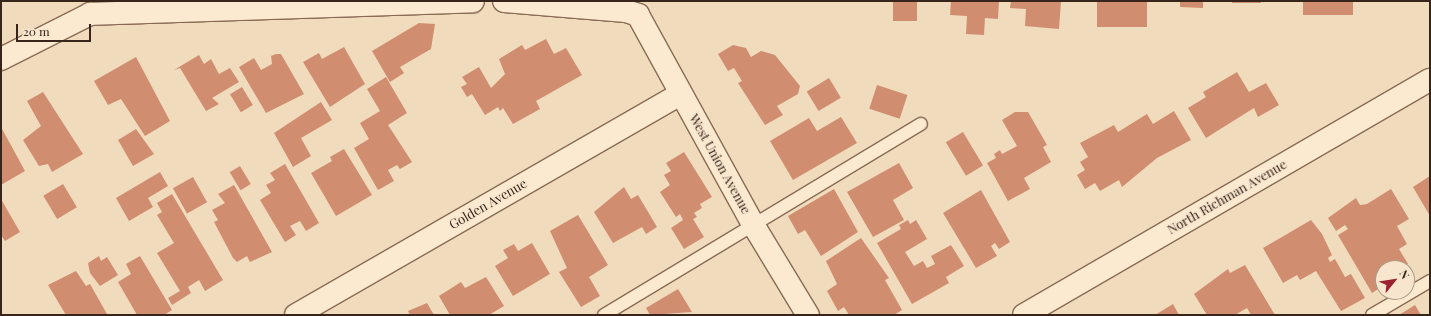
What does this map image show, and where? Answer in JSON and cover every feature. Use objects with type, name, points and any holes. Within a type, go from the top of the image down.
[{"type":"street","points":[[1,59],[90,14],[473,1]]},
{"type":"street","name":"West Union Avenue","points":[[504,1],[633,12],[641,19],[754,226],[808,315]]},
{"type":"street","name":"North Richman Avenue","points":[[1024,315],[1430,80]]},
{"type":"street","name":"Golden Avenue","points":[[296,315],[681,94]]},
{"type":"lane","points":[[604,315],[921,124]]},
{"type":"lane","points":[[1372,315],[1430,281]]},
{"type":"building","points":[[893,1],[917,1],[917,21],[893,21]]},
{"type":"building","points":[[951,1],[999,1],[998,19],[985,18],[984,35],[966,34],[967,16],[950,15]]},
{"type":"building","points":[[1011,1],[1061,1],[1059,29],[1025,26],[1026,9],[1010,8]]},
{"type":"building","points":[[1097,1],[1147,1],[1147,27],[1097,27]]},
{"type":"building","points":[[1180,1],[1203,1],[1203,8],[1180,7]]},
{"type":"building","points":[[1232,1],[1261,1],[1261,3],[1232,3]]},
{"type":"building","points":[[1303,1],[1353,1],[1353,15],[1303,15]]},
{"type":"building","points":[[419,23],[435,24],[431,49],[400,67],[404,73],[390,82],[372,51]]},
{"type":"building","points":[[546,39],[554,54],[566,48],[582,75],[536,101],[540,109],[513,124],[503,108],[500,111],[498,107],[485,115],[472,94],[467,97],[461,87],[467,84],[462,77],[479,67],[491,88],[505,74],[499,59],[522,45],[525,50]]},
{"type":"building","points":[[733,45],[746,48],[751,57],[761,51],[775,55],[800,86],[798,94],[777,106],[783,115],[765,125],[738,83],[742,81],[734,68],[728,71],[718,54]]},
{"type":"building","points":[[344,47],[365,84],[330,107],[303,62],[319,53],[322,59]]},
{"type":"building","points":[[281,54],[304,94],[266,113],[239,67],[254,58],[261,70],[272,64],[271,56]]},
{"type":"building","points":[[199,55],[204,64],[211,59],[219,74],[230,68],[239,82],[212,98],[219,104],[206,111],[180,68],[174,70]]},
{"type":"building","points":[[136,57],[170,121],[145,136],[121,99],[108,105],[94,81]]},
{"type":"building","points":[[1237,72],[1249,92],[1266,83],[1279,105],[1258,117],[1254,108],[1206,138],[1188,108],[1206,97],[1203,92]]},
{"type":"building","points":[[386,77],[407,113],[388,125],[412,162],[400,169],[397,165],[388,170],[394,181],[378,190],[354,148],[369,139],[360,123],[380,111],[367,89]]},
{"type":"building","points":[[829,78],[841,98],[819,111],[807,91]]},
{"type":"building","points":[[877,85],[907,95],[900,119],[869,109]]},
{"type":"building","points":[[242,87],[253,105],[241,112],[230,94]]},
{"type":"building","points":[[43,92],[83,154],[52,172],[48,164],[39,166],[23,140],[41,126],[27,101]]},
{"type":"building","points":[[321,102],[332,120],[301,138],[311,156],[293,167],[274,133]]},
{"type":"building","points":[[1174,111],[1191,140],[1157,158],[1122,187],[1119,180],[1100,191],[1095,183],[1085,189],[1077,175],[1085,170],[1080,162],[1088,157],[1080,143],[1114,125],[1118,132],[1147,114],[1153,124]]},
{"type":"building","points":[[1015,112],[1028,112],[1047,145],[1043,147],[1051,162],[1024,178],[1030,189],[1008,201],[987,163],[996,158],[994,154],[1000,150],[1002,154],[1017,146],[1002,120]]},
{"type":"building","points":[[841,117],[857,143],[793,180],[770,141],[809,118],[817,131]]},
{"type":"building","points":[[1,127],[25,171],[1,185]]},
{"type":"building","points":[[136,129],[154,154],[133,166],[118,140]]},
{"type":"building","points":[[963,132],[983,165],[966,176],[946,142]]},
{"type":"building","points":[[344,149],[372,195],[336,216],[311,173],[332,161],[330,157]]},
{"type":"building","points":[[684,152],[712,197],[700,204],[702,208],[694,213],[697,217],[693,219],[704,237],[684,249],[671,228],[683,220],[680,214],[676,217],[660,192],[670,185],[664,175],[671,171],[666,163]]},
{"type":"building","points":[[899,163],[913,188],[893,200],[904,220],[873,237],[847,192]]},
{"type":"building","points":[[285,164],[319,223],[306,231],[300,221],[290,226],[296,235],[285,242],[260,200],[271,193],[266,185],[275,180],[270,173]]},
{"type":"building","points":[[240,166],[251,184],[241,190],[230,172]]},
{"type":"building","points":[[160,172],[168,186],[148,198],[153,207],[129,221],[116,198]]},
{"type":"building","points":[[1430,176],[1430,216],[1413,187]]},
{"type":"building","points":[[193,177],[207,202],[187,214],[173,188]]},
{"type":"building","points":[[63,184],[77,207],[57,219],[43,196]]},
{"type":"building","points":[[234,185],[272,252],[250,262],[247,256],[237,262],[233,258],[214,222],[218,220],[212,210],[225,203],[218,194]]},
{"type":"building","points":[[624,187],[631,199],[638,195],[657,227],[646,234],[642,227],[613,243],[594,212]]},
{"type":"building","points":[[834,189],[858,232],[821,256],[805,230],[798,234],[788,216]]},
{"type":"building","points":[[1391,189],[1409,219],[1397,226],[1407,244],[1399,249],[1406,260],[1375,260],[1375,291],[1372,293],[1338,235],[1348,229],[1345,225],[1336,231],[1328,218],[1356,198],[1360,205],[1367,204]]},
{"type":"building","points":[[981,190],[1010,242],[999,249],[995,243],[991,246],[997,256],[976,268],[943,213]]},
{"type":"building","points":[[172,194],[223,280],[205,291],[199,280],[188,287],[191,293],[172,305],[168,298],[180,291],[157,253],[174,243],[157,215],[162,212],[157,203]]},
{"type":"building","points":[[1,199],[20,232],[5,241],[1,235]]},
{"type":"building","points":[[578,215],[608,265],[589,277],[600,296],[581,307],[559,272],[567,268],[550,231]]},
{"type":"building","points":[[908,220],[910,224],[916,220],[927,239],[905,252],[914,266],[923,261],[927,268],[935,264],[931,256],[951,245],[964,266],[946,277],[949,283],[912,304],[877,243],[901,229],[899,225]]},
{"type":"building","points":[[1311,220],[1322,234],[1332,255],[1328,258],[1330,262],[1335,259],[1345,277],[1351,274],[1365,298],[1341,311],[1316,271],[1300,280],[1297,275],[1283,283],[1263,248]]},
{"type":"building","points":[[861,238],[889,278],[885,280],[902,310],[894,315],[849,315],[844,307],[838,311],[827,291],[837,284],[826,261]]},
{"type":"building","points":[[532,243],[550,274],[513,296],[495,266],[508,258],[503,250],[514,244],[518,251]]},
{"type":"building","points":[[99,256],[101,261],[107,257],[118,275],[100,286],[90,273],[88,263]]},
{"type":"building","points":[[140,256],[172,310],[164,315],[137,315],[118,282],[131,274],[126,264]]},
{"type":"building","points":[[1245,265],[1275,315],[1251,315],[1247,308],[1235,315],[1207,315],[1194,294],[1228,269],[1230,273]]},
{"type":"building","points":[[76,271],[86,286],[90,284],[107,314],[66,315],[48,285]]},
{"type":"building","points":[[486,277],[504,306],[489,315],[450,315],[439,296],[461,282],[465,288]]},
{"type":"building","points":[[678,289],[692,312],[650,315],[646,308]]},
{"type":"building","points":[[427,303],[434,315],[410,315],[408,311]]},
{"type":"building","points":[[1173,304],[1179,315],[1155,315]]},
{"type":"building","points":[[1415,305],[1421,315],[1399,315]]}]
